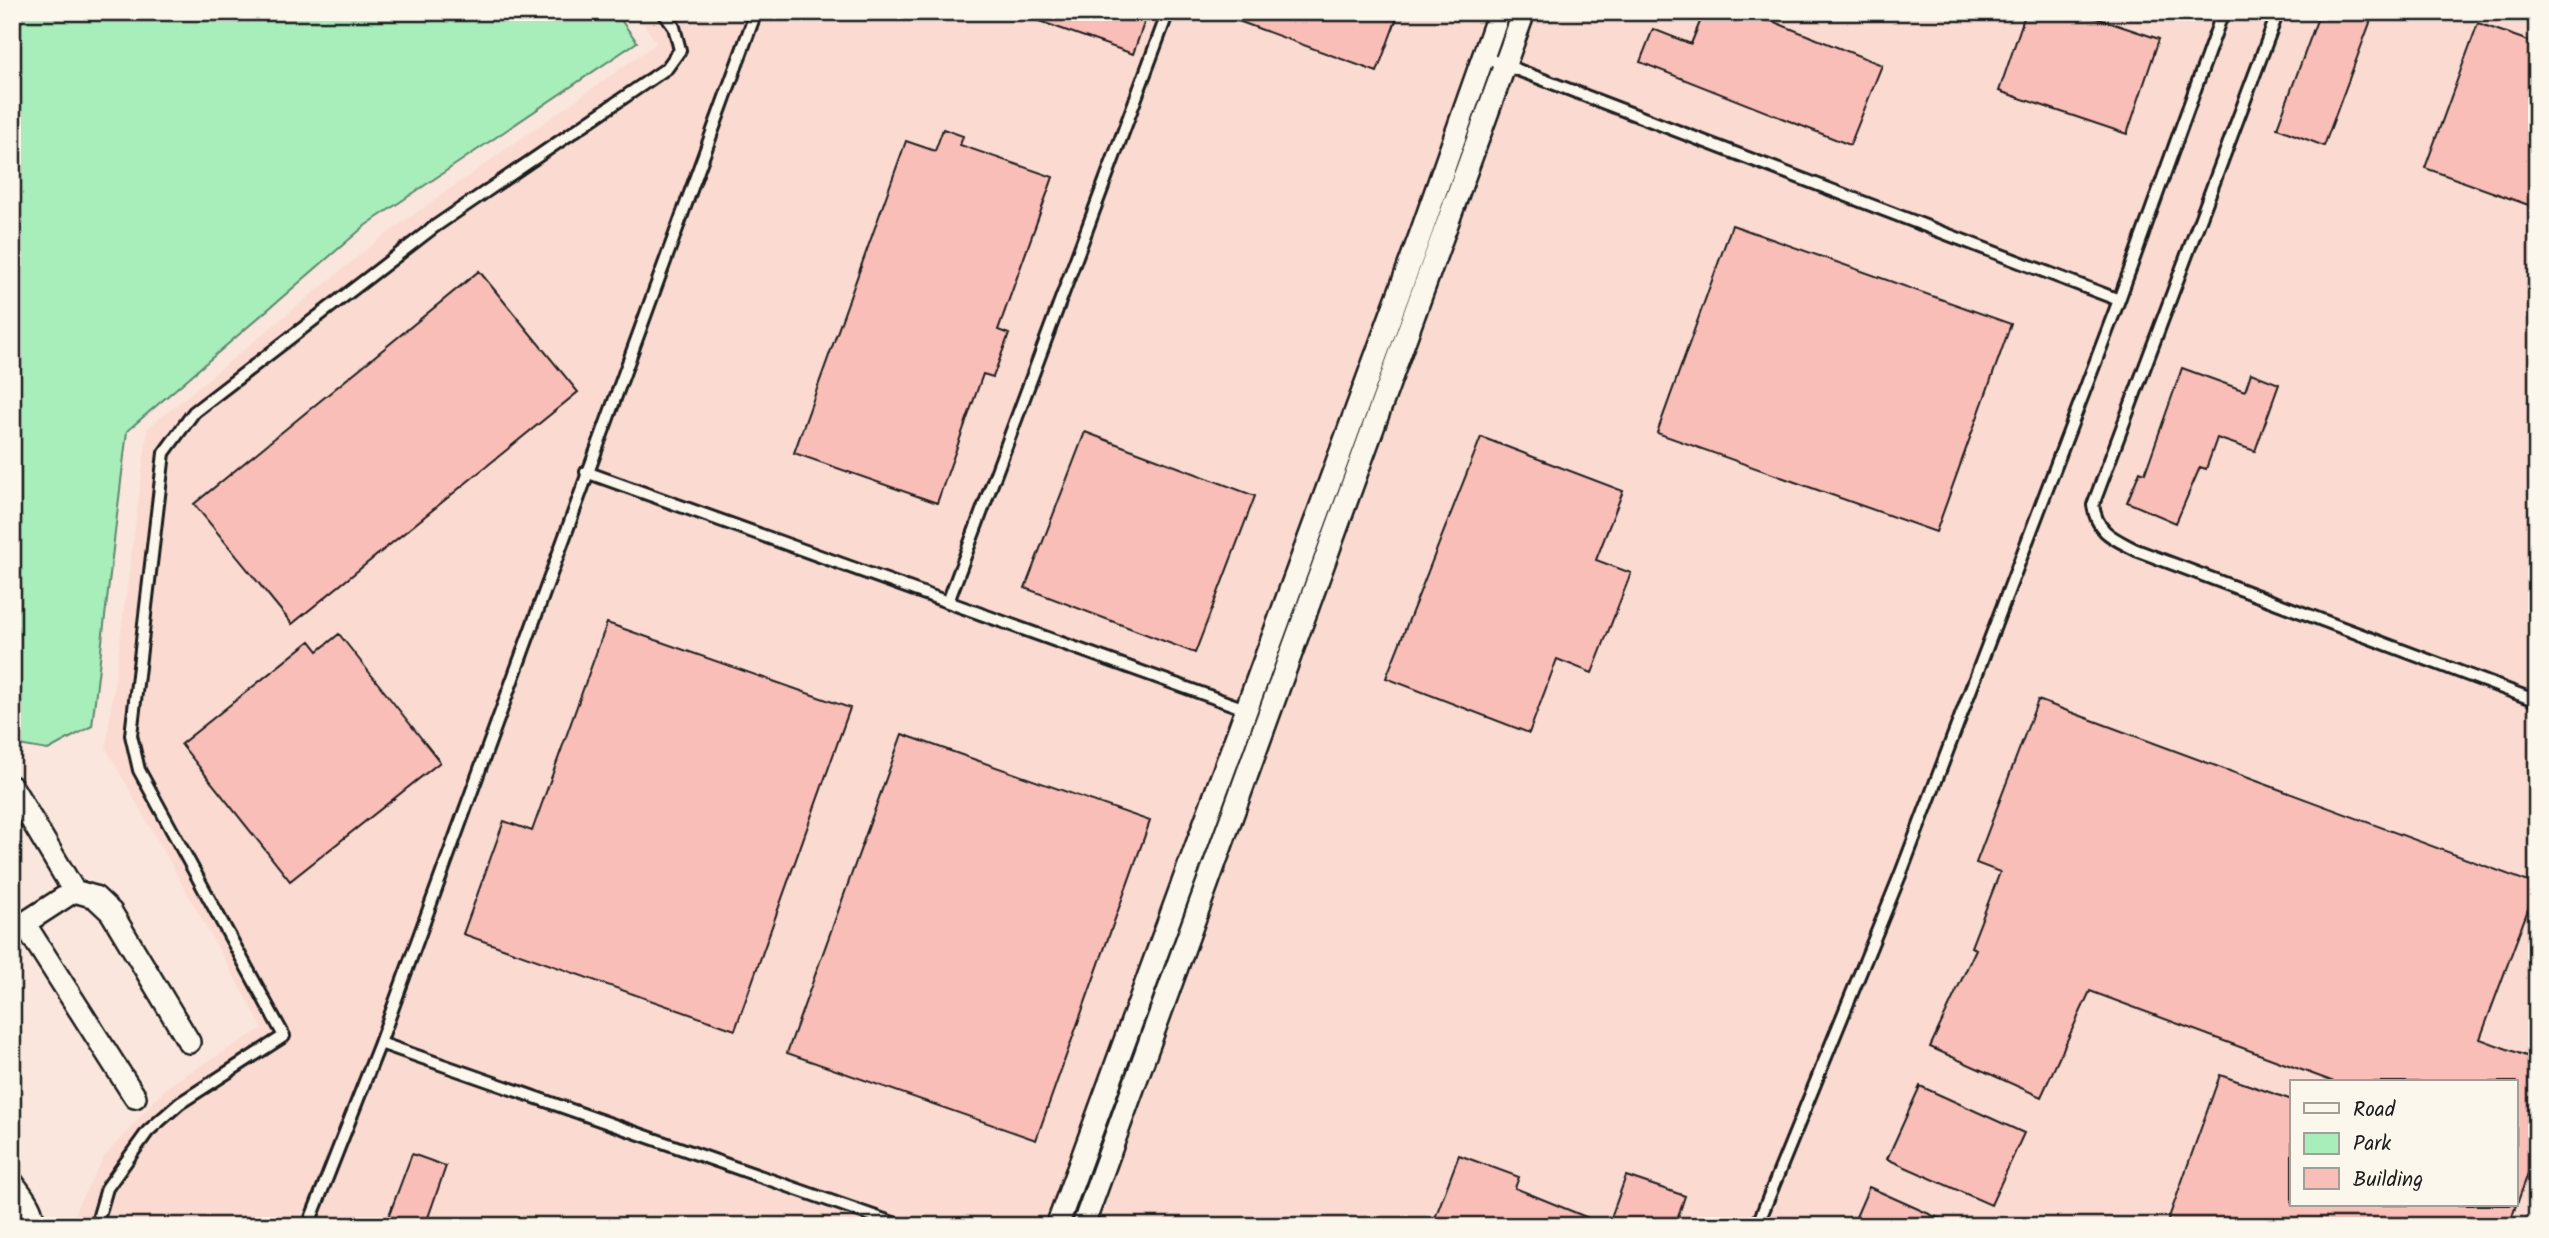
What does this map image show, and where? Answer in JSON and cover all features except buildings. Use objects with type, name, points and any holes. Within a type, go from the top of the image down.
[{"type":"street","points":[[1057,1226],[1248,709],[1499,12]]},
{"type":"street","points":[[1083,1226],[1524,12]]},
{"type":"street","points":[[12,787],[74,891],[95,897],[111,912],[189,1042]]},
{"type":"street","points":[[74,891],[18,927],[135,1097]]},
{"type":"street","points":[[12,1182],[32,1211],[32,1226]]},
{"type":"lane","points":[[96,1226],[107,1188],[148,1132],[180,1103],[284,1036],[139,770],[131,735],[164,453],[194,412],[434,227],[667,68],[680,50],[674,27],[663,12]]},
{"type":"lane","points":[[308,1226],[380,1043],[586,472],[756,12]]},
{"type":"lane","points":[[948,602],[1168,12]]},
{"type":"lane","points":[[1758,1226],[1906,860],[2119,300],[2223,12]]},
{"type":"lane","points":[[2278,12],[2093,505],[2095,520],[2109,536],[2136,550],[2537,701]]},
{"type":"lane","points":[[1484,57],[2119,300]]},
{"type":"lane","points":[[586,472],[1248,709]]},
{"type":"lane","points":[[380,1043],[902,1226]]},
{"type":"shaded area","points":[[635,12],[2537,12],[2537,1226],[73,1226],[77,1207],[104,1157],[169,1085],[263,1028],[106,748],[148,428],[382,237],[657,43]]},
{"type":"green space","points":[[12,12],[615,12],[637,42],[366,225],[127,431],[92,726],[48,750],[12,744]]}]
